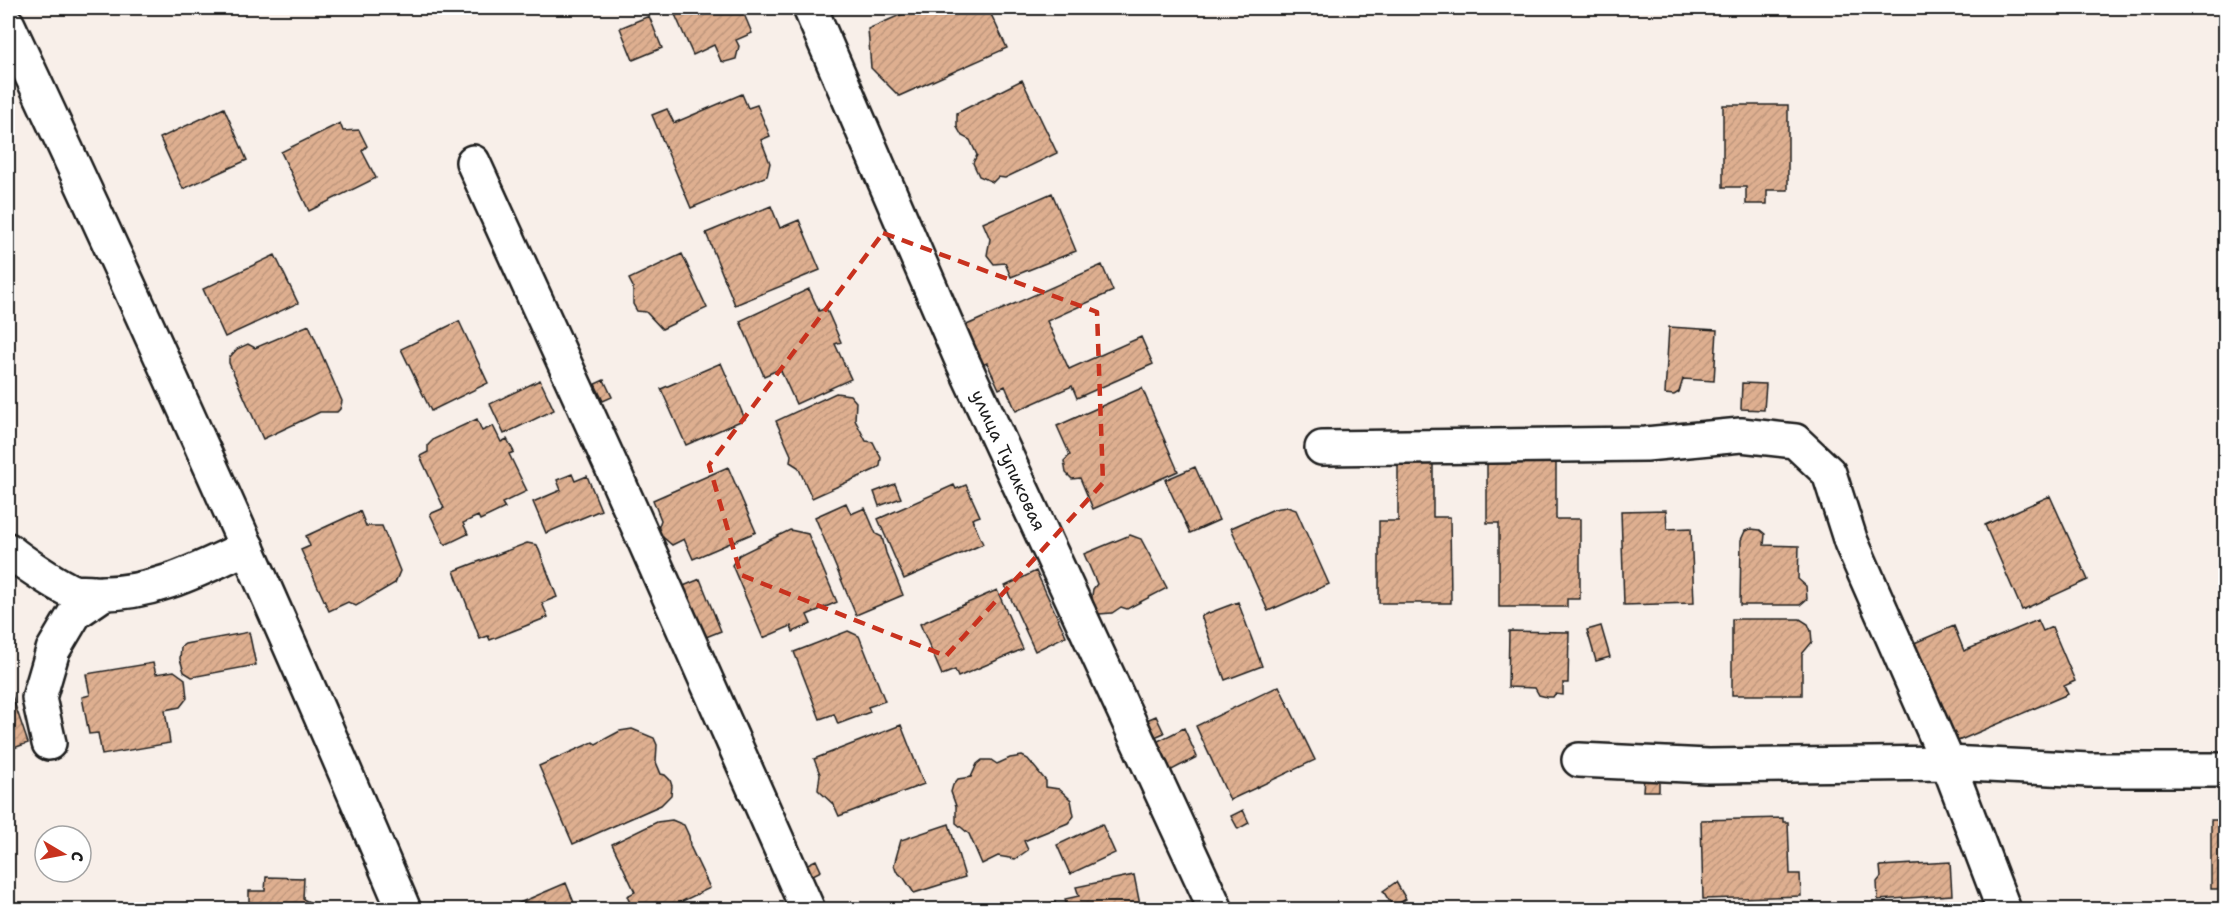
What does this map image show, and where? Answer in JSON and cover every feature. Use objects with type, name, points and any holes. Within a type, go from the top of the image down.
[{"type":"street","name":"улица Тупиковая","points":[[810,8],[960,356],[1216,909]]},
{"type":"street","points":[[8,25],[17,64],[247,548],[309,686],[404,909]]},
{"type":"street","points":[[473,162],[614,472],[807,909]]},
{"type":"street","points":[[1322,448],[1646,444],[1742,435],[1795,441],[1829,473],[1851,542],[1948,763],[2004,909]]},
{"type":"street","points":[[8,550],[22,562],[74,591],[104,593],[135,591],[188,575],[247,548]]},
{"type":"street","points":[[49,743],[39,698],[53,650],[75,613],[104,593]]},
{"type":"street","points":[[1579,760],[1708,766],[1948,763],[2089,771],[2226,770]]},
{"type":"highlighted area","points":[[883,233],[1097,312],[1103,483],[946,656],[741,575],[709,465]]},
{"type":"building","points":[[678,8],[759,8],[744,14],[752,33],[736,40],[739,46],[736,59],[725,62],[721,61],[714,45],[693,55],[673,10]]},
{"type":"building","points":[[916,8],[988,8],[1007,48],[899,96],[871,68],[868,29]]},
{"type":"building","points":[[649,16],[662,48],[633,60],[620,28]]},
{"type":"building","points":[[1022,80],[1057,153],[1005,178],[998,177],[993,182],[979,176],[973,163],[977,155],[970,140],[962,136],[957,127],[957,113]]},
{"type":"building","points":[[742,94],[748,108],[757,105],[770,136],[761,140],[770,163],[767,176],[691,208],[652,115],[667,109],[674,123]]},
{"type":"building","points":[[1723,105],[1788,105],[1788,190],[1767,190],[1767,204],[1746,204],[1746,187],[1723,187]]},
{"type":"building","points":[[224,108],[247,160],[183,189],[160,138]]},
{"type":"building","points":[[340,123],[343,131],[359,130],[367,146],[362,151],[376,178],[309,211],[281,152]]},
{"type":"building","points":[[1052,193],[1076,251],[1011,277],[1005,263],[994,264],[987,255],[990,239],[983,223]]},
{"type":"building","points":[[771,206],[780,228],[799,220],[820,270],[735,305],[706,233]]},
{"type":"building","points":[[682,254],[707,308],[662,329],[646,312],[637,311],[633,304],[633,287],[629,279]]},
{"type":"building","points":[[275,255],[298,303],[225,337],[203,289]]},
{"type":"building","points":[[1102,265],[1113,291],[1047,321],[1069,369],[1141,337],[1153,364],[1077,398],[1072,386],[1016,411],[1005,386],[999,389],[987,363],[977,367],[960,328]]},
{"type":"building","points":[[809,289],[819,311],[826,308],[841,342],[835,344],[851,379],[796,404],[780,369],[764,376],[740,321]]},
{"type":"building","points":[[459,321],[488,383],[431,411],[401,349]]},
{"type":"building","points":[[309,325],[342,401],[340,409],[337,412],[320,412],[263,439],[229,363],[229,358],[237,349],[248,344],[255,348]]},
{"type":"building","points":[[1669,327],[1717,330],[1714,381],[1683,379],[1679,392],[1674,395],[1665,394]]},
{"type":"building","points":[[721,363],[745,419],[686,445],[661,389]]},
{"type":"building","points":[[540,380],[554,410],[504,434],[490,404]]},
{"type":"building","points":[[604,380],[612,397],[603,401],[595,384]]},
{"type":"building","points":[[1742,383],[1766,384],[1764,410],[1741,409]]},
{"type":"building","points":[[1142,388],[1178,471],[1093,509],[1080,478],[1072,479],[1066,473],[1064,461],[1070,455],[1057,426]]},
{"type":"building","points":[[836,393],[850,395],[856,402],[855,420],[866,441],[873,442],[881,458],[880,466],[812,498],[798,467],[790,462],[791,455],[776,421]]},
{"type":"building","points":[[477,419],[482,431],[493,426],[501,442],[507,439],[514,452],[509,454],[527,491],[502,503],[505,508],[480,520],[478,516],[463,523],[468,534],[445,545],[430,514],[444,508],[420,456],[428,452],[428,445],[434,439]]},
{"type":"building","points":[[1487,453],[1556,453],[1556,519],[1580,519],[1580,599],[1567,599],[1567,607],[1499,607],[1499,523],[1487,523]]},
{"type":"building","points":[[1398,464],[1433,464],[1433,517],[1450,517],[1451,603],[1379,603],[1379,521],[1398,521]]},
{"type":"building","points":[[728,467],[756,532],[693,559],[684,539],[672,545],[657,532],[661,520],[653,500]]},
{"type":"building","points":[[1195,467],[1219,520],[1190,533],[1165,480]]},
{"type":"building","points":[[572,474],[575,481],[587,476],[601,510],[546,533],[533,502],[561,490],[557,480]]},
{"type":"building","points":[[895,484],[901,498],[879,506],[874,492]]},
{"type":"building","points":[[954,485],[956,489],[966,485],[980,516],[972,519],[983,544],[904,579],[878,519]]},
{"type":"building","points":[[2050,496],[2088,580],[2022,610],[1985,525]]},
{"type":"building","points":[[846,503],[851,514],[865,508],[876,534],[882,537],[903,595],[856,615],[815,517]]},
{"type":"building","points":[[1287,507],[1296,510],[1329,584],[1268,611],[1231,528],[1274,509]]},
{"type":"building","points":[[1666,510],[1667,529],[1691,528],[1694,603],[1624,605],[1621,511]]},
{"type":"building","points":[[360,511],[366,526],[382,526],[400,571],[395,583],[356,606],[348,602],[329,611],[301,550],[310,546],[306,536]]},
{"type":"building","points":[[790,530],[808,534],[837,602],[807,615],[811,624],[793,632],[791,626],[763,638],[732,565],[739,555]]},
{"type":"building","points":[[1760,530],[1765,534],[1764,545],[1799,546],[1798,579],[1806,586],[1807,599],[1800,605],[1740,605],[1741,540],[1745,531]]},
{"type":"building","points":[[1130,535],[1141,539],[1167,588],[1127,609],[1121,607],[1112,613],[1099,614],[1093,607],[1092,596],[1097,584],[1084,554]]},
{"type":"building","points":[[527,543],[537,545],[557,597],[542,603],[548,617],[490,640],[488,636],[480,639],[454,571]]},
{"type":"building","points":[[1036,571],[1066,636],[1035,651],[1005,586]]},
{"type":"building","points":[[700,579],[721,631],[696,641],[674,590]]},
{"type":"building","points":[[997,590],[1023,649],[958,677],[955,670],[942,675],[920,624]]},
{"type":"building","points":[[1238,602],[1262,666],[1225,680],[1201,616]]},
{"type":"building","points":[[1732,619],[1800,619],[1808,624],[1812,642],[1802,654],[1802,695],[1732,695]]},
{"type":"building","points":[[2038,620],[2043,631],[2052,627],[2075,681],[2064,686],[2068,694],[1958,741],[1930,706],[1905,647],[1954,626],[1964,651]]},
{"type":"building","points":[[1601,626],[1610,657],[1596,661],[1587,630]]},
{"type":"building","points":[[848,631],[859,636],[885,701],[868,707],[870,712],[838,724],[834,714],[820,719],[794,652]]},
{"type":"building","points":[[1509,631],[1569,632],[1568,683],[1563,683],[1563,695],[1555,694],[1553,697],[1547,697],[1539,695],[1535,688],[1508,687]]},
{"type":"building","points":[[249,632],[256,665],[192,677],[184,672],[180,659],[181,647],[185,644]]},
{"type":"building","points":[[153,663],[156,674],[174,671],[185,679],[187,698],[180,707],[165,710],[170,743],[102,755],[98,733],[89,734],[82,697],[90,695],[86,674]]},
{"type":"building","points":[[8,684],[28,743],[8,750]]},
{"type":"building","points":[[1279,686],[1315,760],[1230,800],[1196,726]]},
{"type":"building","points":[[1156,716],[1164,733],[1150,739],[1142,722]]},
{"type":"building","points":[[901,725],[924,784],[839,816],[834,805],[818,790],[820,774],[814,759]]},
{"type":"building","points":[[1184,728],[1197,757],[1164,774],[1150,745]]},
{"type":"building","points":[[632,729],[654,738],[657,745],[656,762],[661,774],[670,780],[671,795],[661,805],[573,844],[539,766],[593,742],[596,744],[620,731]]},
{"type":"building","points":[[1022,756],[1028,759],[1046,781],[1046,787],[1059,789],[1071,800],[1074,816],[1068,823],[1024,841],[1028,850],[1015,859],[998,856],[982,864],[969,834],[956,823],[956,806],[951,792],[953,785],[958,779],[971,777],[977,764],[982,760],[991,760],[997,764]]},
{"type":"building","points":[[1644,776],[1659,776],[1659,791],[1643,791]]},
{"type":"building","points":[[1243,810],[1249,823],[1238,829],[1231,816]]},
{"type":"building","points":[[1783,818],[1783,822],[1788,822],[1790,874],[1800,874],[1801,896],[1703,899],[1701,820]]},
{"type":"building","points":[[672,820],[684,825],[690,846],[710,888],[664,910],[633,910],[627,896],[635,892],[612,844],[657,822]]},
{"type":"building","points":[[2211,820],[2226,820],[2226,889],[2211,889]]},
{"type":"building","points":[[949,824],[965,877],[914,893],[896,871],[894,865],[901,840]]},
{"type":"building","points":[[1102,824],[1115,853],[1070,874],[1057,845]]},
{"type":"building","points":[[816,860],[821,871],[811,876],[805,865]]},
{"type":"building","points":[[1950,862],[1952,895],[1878,900],[1877,882],[1881,877],[1880,866]]},
{"type":"building","points":[[1134,875],[1141,910],[1067,910],[1065,899],[1079,896],[1076,887]]},
{"type":"building","points":[[266,877],[304,878],[303,899],[309,902],[308,910],[249,910],[249,891],[265,891]]},
{"type":"building","points":[[1396,882],[1406,899],[1393,907],[1383,891]]},
{"type":"building","points":[[566,883],[577,910],[503,910]]},
{"type":"building","points":[[1055,902],[1058,910],[1032,910]]}]
